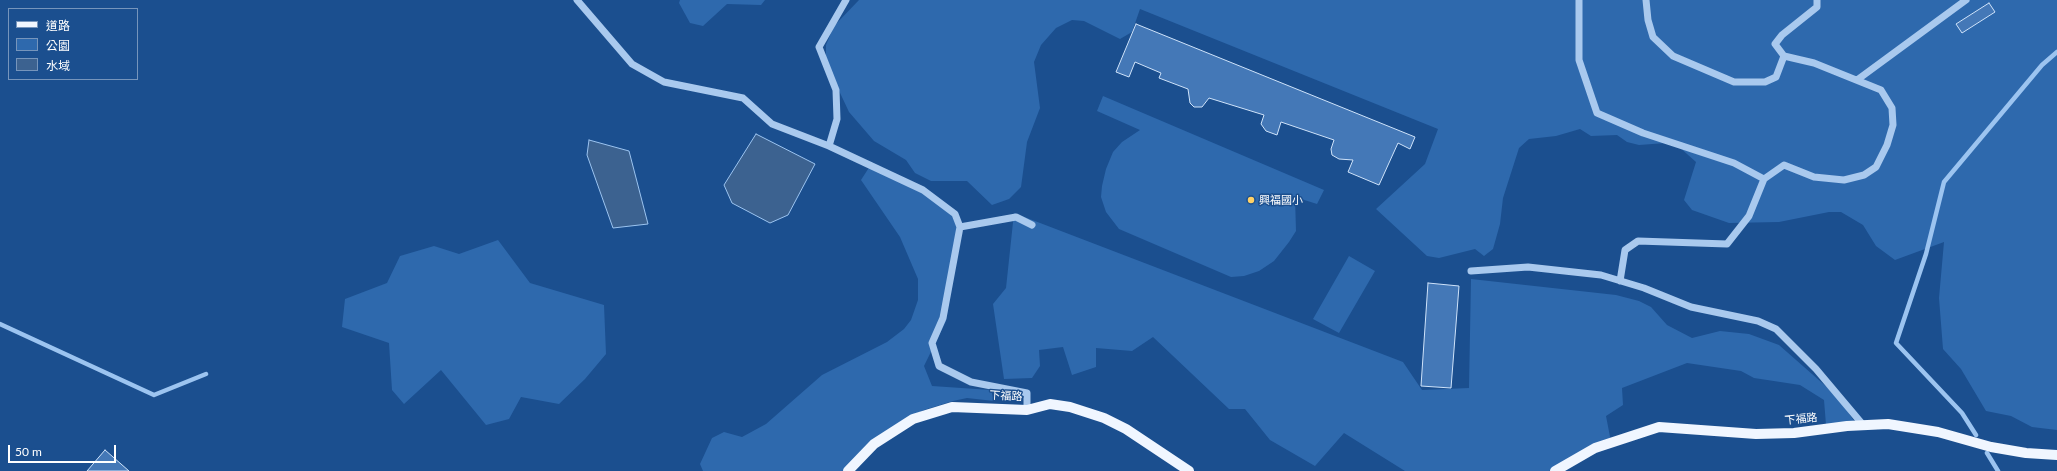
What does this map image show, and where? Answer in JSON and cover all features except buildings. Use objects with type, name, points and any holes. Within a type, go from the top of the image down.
[{"type":"main road","name":"下福路","points":[[848,471],[874,444],[913,419],[952,407],[1027,410],[1050,404],[1076,409],[1104,418],[1126,429],[1189,471]]},
{"type":"main road","name":"下福路","points":[[1554,471],[1595,448],[1659,427],[1764,434],[1794,433],[1888,424],[1938,432],[1991,447],[2026,453],[2057,455]]},
{"type":"street","points":[[577,0],[632,64],[664,82],[743,98],[772,124],[829,146],[923,190],[955,214],[960,228],[943,318],[932,344],[940,366],[971,382],[1027,393],[1027,410]]},
{"type":"street","points":[[829,146],[837,119],[836,90],[819,47],[846,0]]},
{"type":"street","points":[[1579,0],[1579,60],[1597,112],[1643,133],[1734,163],[1764,179]]},
{"type":"street","points":[[1646,0],[1648,20],[1654,37],[1673,56],[1734,82],[1765,82],[1776,77],[1784,56]]},
{"type":"street","points":[[1620,281],[1625,250],[1638,241],[1727,244],[1749,216],[1764,179],[1784,165],[1814,178],[1844,180],[1864,175],[1876,167],[1887,145],[1893,126],[1892,108],[1881,90],[1814,63],[1784,56],[1775,44],[1782,35],[1817,7],[1817,0]]},
{"type":"street","points":[[1857,80],[1966,0]]},
{"type":"street","points":[[960,228],[1016,217],[1032,225]]},
{"type":"street","points":[[1471,271],[1528,268],[1601,275],[1691,307],[1758,321],[1776,329],[1816,369],[1864,426]]},
{"type":"green space","points":[[680,0],[765,0],[761,5],[727,4],[703,26],[690,23],[679,3]]},
{"type":"green space","points":[[859,0],[2057,0],[2057,430],[2032,427],[2011,416],[1986,411],[1961,369],[1943,349],[1939,298],[1944,242],[1895,260],[1876,246],[1863,225],[1841,212],[1829,212],[1779,222],[1729,223],[1692,210],[1684,200],[1696,162],[1678,146],[1666,143],[1639,145],[1627,142],[1617,135],[1591,136],[1580,129],[1556,136],[1529,139],[1519,148],[1503,198],[1500,224],[1493,249],[1484,256],[1475,249],[1439,258],[1427,256],[1376,209],[1425,164],[1438,129],[1140,9],[1132,32],[1120,39],[1084,21],[1072,20],[1056,28],[1041,45],[1034,62],[1040,108],[1027,142],[1021,187],[1009,199],[992,205],[967,181],[931,181],[915,173],[906,160],[874,141],[849,112],[826,63],[826,45],[834,26]]},
{"type":"green space","points":[[1103,96],[1324,190],[1317,204],[1295,197],[1296,231],[1274,261],[1259,271],[1244,276],[1231,277],[1119,229],[1106,212],[1101,197],[1102,186],[1106,169],[1113,152],[1122,142],[1140,130],[1097,111]]},
{"type":"green space","points":[[870,166],[954,209],[960,225],[946,321],[924,366],[932,386],[991,390],[994,401],[967,398],[924,410],[910,417],[851,471],[703,471],[700,464],[712,438],[724,432],[742,437],[766,424],[822,375],[887,342],[904,329],[911,320],[918,300],[918,279],[900,237],[861,180]]},
{"type":"green space","points":[[1014,213],[1403,362],[1422,390],[1469,388],[1471,279],[1616,295],[1639,301],[1651,307],[1667,325],[1692,338],[1720,331],[1749,334],[1779,345],[1837,396],[1854,421],[1826,425],[1824,400],[1800,385],[1754,378],[1741,371],[1687,363],[1622,388],[1623,405],[1606,416],[1612,447],[1549,471],[1405,471],[1344,433],[1315,466],[1270,440],[1245,409],[1229,409],[1153,337],[1132,351],[1096,348],[1096,367],[1072,375],[1063,347],[1039,350],[1040,366],[1032,378],[1004,379],[993,304],[1006,288]]},
{"type":"green space","points":[[498,240],[530,283],[604,305],[606,354],[585,379],[559,404],[521,397],[509,419],[486,425],[441,370],[404,404],[392,390],[389,343],[342,327],[345,299],[387,283],[400,256],[434,246],[459,254]]},
{"type":"green space","points":[[1349,256],[1375,271],[1339,333],[1313,319]]},
{"type":"water","points":[[756,134],[815,164],[788,215],[770,223],[732,203],[724,185]]},
{"type":"water","points":[[589,140],[629,151],[648,224],[613,228],[587,155]]},
{"type":"waterway","points":[[1976,435],[1962,413],[1896,343],[1926,254],[1944,182],[2042,65],[2057,52]]},
{"type":"waterway","points":[[0,324],[154,395],[206,374]]},
{"type":"waterway","points":[[1987,453],[1998,471]]},
{"type":"place","name":"興福國小","points":[[1251,200]]}]
